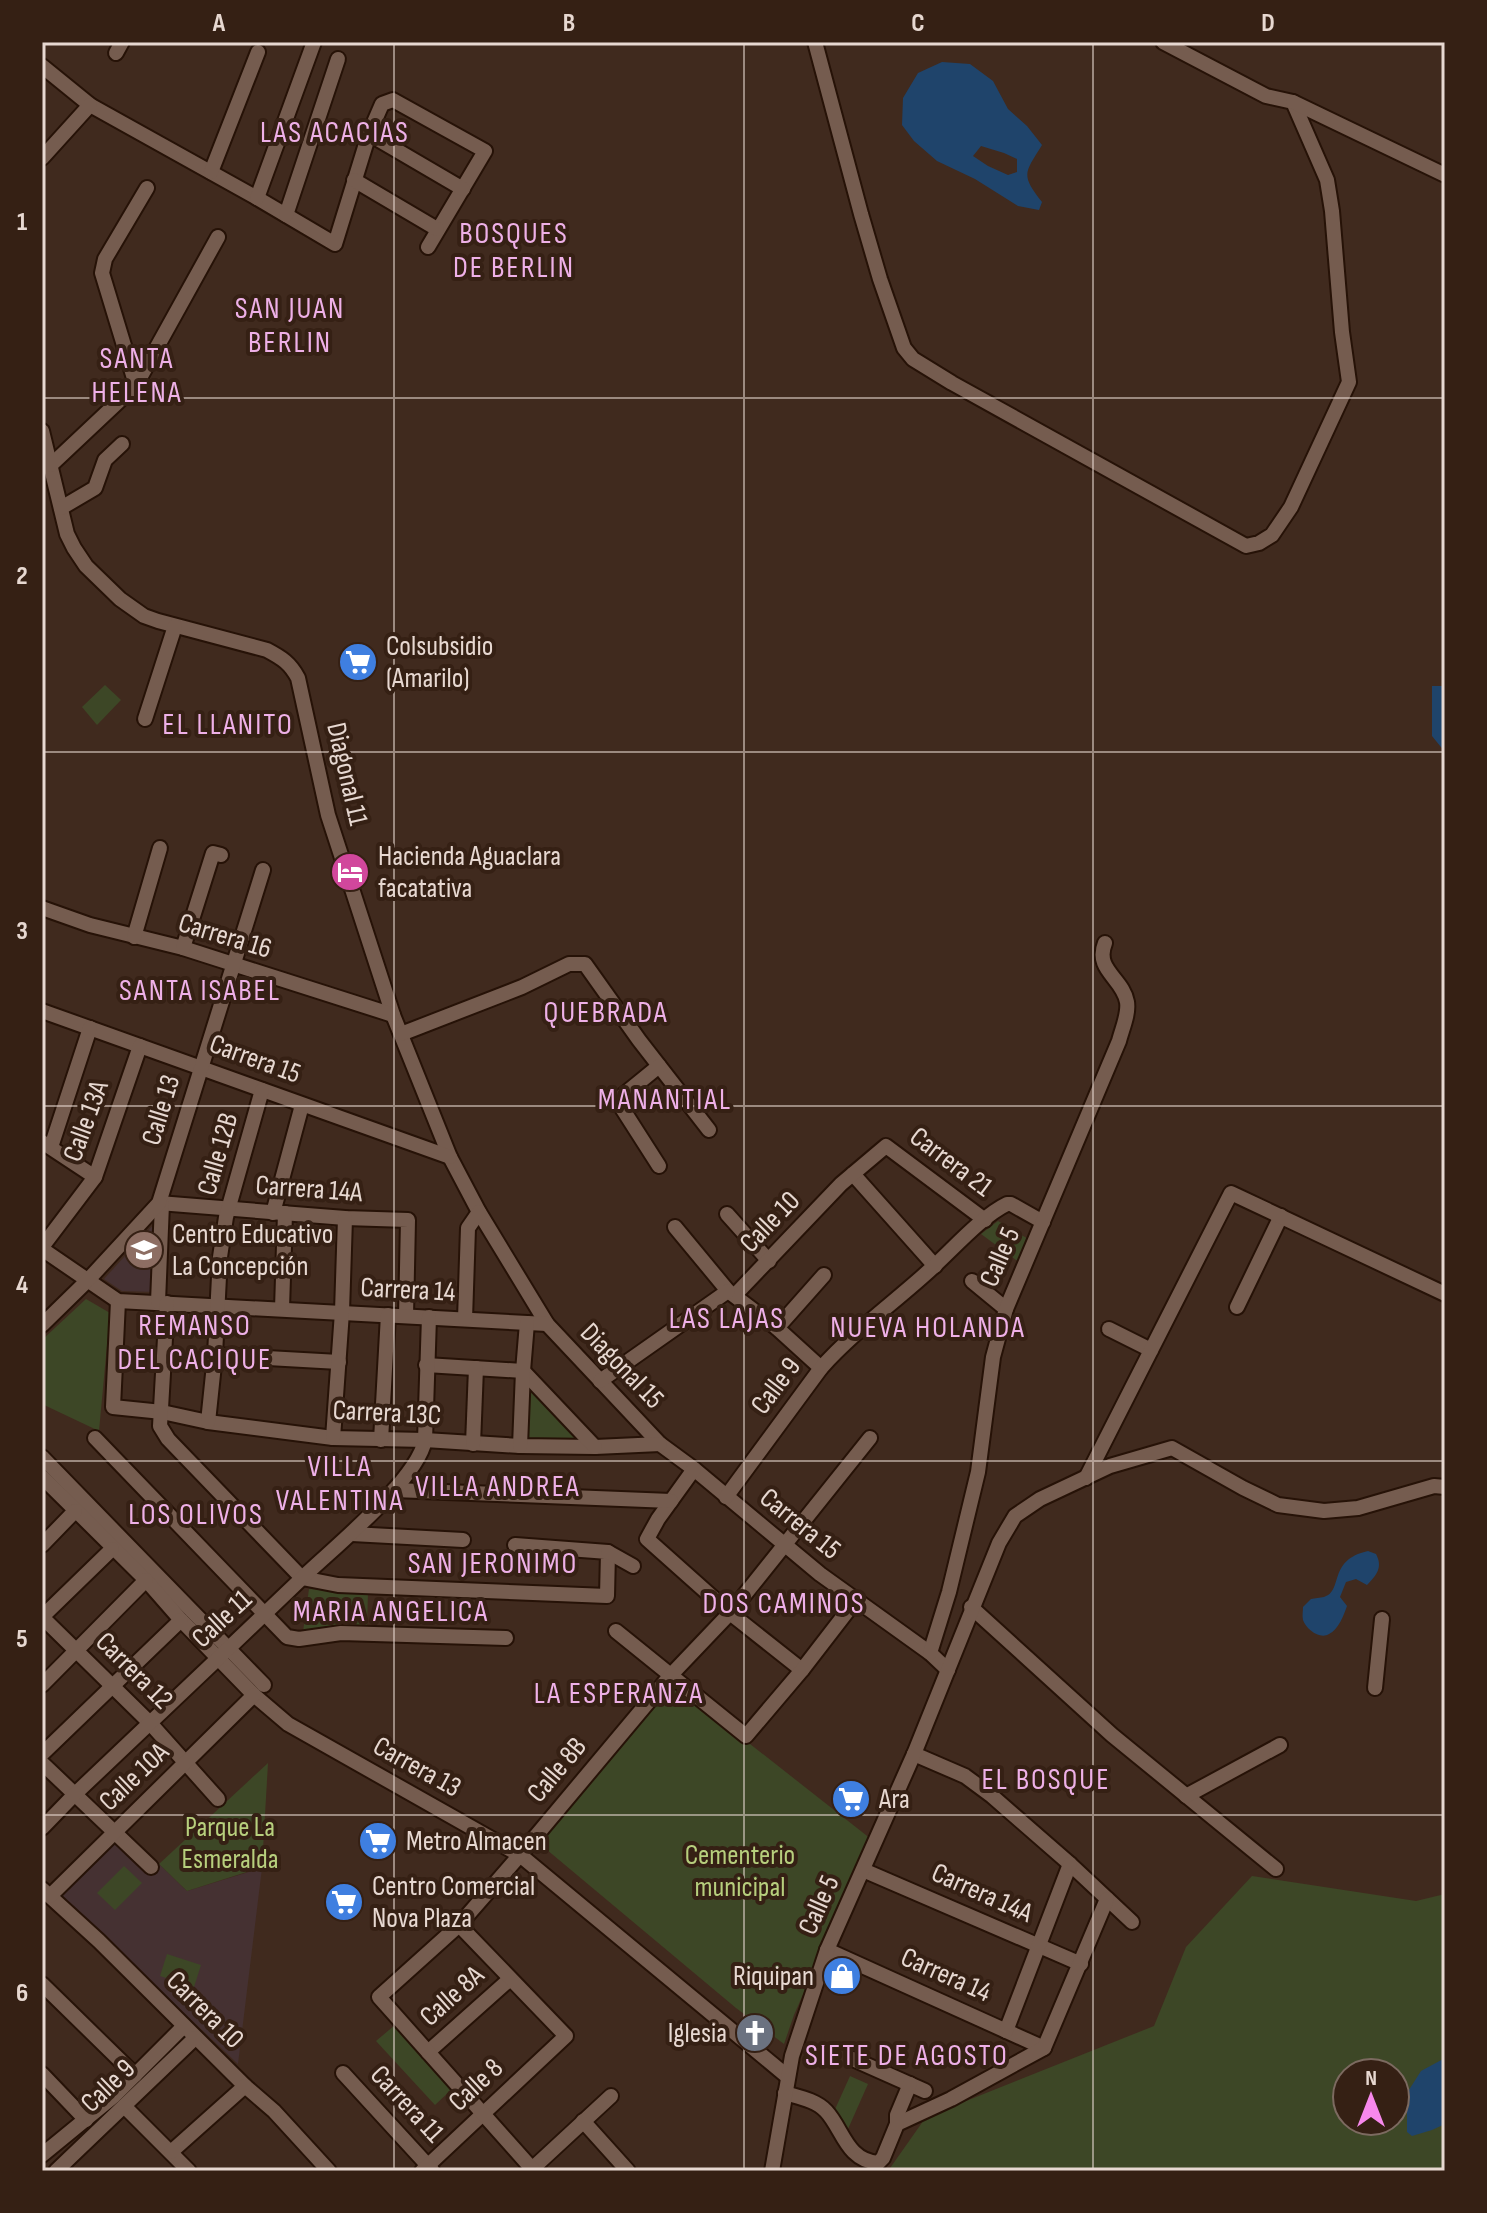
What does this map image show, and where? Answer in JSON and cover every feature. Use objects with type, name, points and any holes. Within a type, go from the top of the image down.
[{"type":"street","points":[[257,198],[314,42]]},
{"type":"street","points":[[815,42],[880,279],[904,348],[913,359],[1246,546],[1272,535],[1291,507],[1349,382],[1327,180],[1293,102]]},
{"type":"street","points":[[1163,42],[1266,96],[1293,102],[1445,175]]},
{"type":"street","points":[[211,172],[258,52]]},
{"type":"street","points":[[286,215],[338,59]]},
{"type":"street","points":[[42,66],[90,105],[335,244],[369,134],[382,104],[393,100],[485,151],[428,247]]},
{"type":"street","points":[[42,158],[90,105]]},
{"type":"street","points":[[369,134],[463,189]]},
{"type":"street","points":[[354,180],[437,229]]},
{"type":"street","points":[[136,385],[102,273],[105,259],[147,188]]},
{"type":"street","points":[[51,465],[136,385],[218,237]]},
{"type":"street","name":"Diagonal 11","points":[[42,431],[67,534],[86,566],[144,616],[267,650],[282,657],[293,669],[298,678],[328,815],[393,1015],[450,1157],[479,1212],[547,1324]]},
{"type":"street","points":[[61,508],[95,488],[105,460],[122,444]]},
{"type":"street","points":[[145,719],[175,626]]},
{"type":"street","points":[[134,937],[160,848]]},
{"type":"street","points":[[183,948],[213,853],[221,855]]},
{"type":"street","name":"Calle 13","points":[[45,1317],[88,1280],[161,1204],[263,870]]},
{"type":"street","name":"Carrera 16","points":[[42,908],[90,925],[183,948],[393,1015]]},
{"type":"street","name":"Calle 5","points":[[930,1653],[949,1592],[978,1472],[993,1357],[1006,1309],[1125,1023],[1127,1003],[1104,965],[1101,954],[1105,943]]},
{"type":"street","points":[[401,1034],[522,987],[569,964],[585,964],[709,1130]]},
{"type":"street","name":"Carrera 15","points":[[42,1011],[450,1157]]},
{"type":"street","points":[[90,1028],[47,1144],[95,1177]]},
{"type":"street","name":"Calle 13A","points":[[42,1248],[95,1177],[140,1046]]},
{"type":"street","points":[[659,1066],[619,1102],[659,1166]]},
{"type":"street","name":"Calle 12B","points":[[208,1422],[220,1257],[226,1217],[262,1090]]},
{"type":"street","points":[[282,1309],[279,1213],[302,1105]]},
{"type":"street","name":"Calle 10","points":[[731,1293],[769,1261],[847,1179],[886,1146]]},
{"type":"street","name":"Carrera 21","points":[[886,1146],[985,1220]]},
{"type":"street","points":[[847,1179],[935,1266]]},
{"type":"street","points":[[1086,1478],[1231,1193],[1445,1294]]},
{"type":"street","points":[[161,1204],[160,1426],[168,1439],[302,1578],[338,1585],[607,1596],[608,1552]]},
{"type":"street","name":"Carrera 14A","points":[[161,1204],[408,1220],[406,1316]]},
{"type":"street","points":[[985,1220],[1011,1204],[1043,1222]]},
{"type":"street","points":[[465,1319],[468,1228],[479,1212]]},
{"type":"street","points":[[727,1214],[769,1261]]},
{"type":"street","points":[[1237,1307],[1281,1216]]},
{"type":"street","points":[[333,1438],[345,1218]]},
{"type":"street","name":"Calle 9","points":[[726,1497],[836,1351],[985,1220]]},
{"type":"street","points":[[675,1227],[731,1293],[777,1328],[821,1368]]},
{"type":"street","points":[[42,1248],[118,1301]]},
{"type":"street","points":[[777,1328],[824,1275]]},
{"type":"street","points":[[972,1281],[1006,1309]]},
{"type":"street","points":[[600,1381],[731,1293]]},
{"type":"street","name":"Carrera 14","points":[[118,1301],[547,1324]]},
{"type":"street","name":"Carrera 13C","points":[[118,1301],[113,1407],[333,1438],[520,1446],[660,1444]]},
{"type":"street","points":[[381,1440],[388,1315]]},
{"type":"street","points":[[425,1440],[429,1317]]},
{"type":"street","points":[[520,1446],[527,1323]]},
{"type":"street","name":"Diagonal 15","points":[[547,1324],[660,1444]]},
{"type":"street","points":[[1109,1329],[1151,1350]]},
{"type":"street","points":[[215,1355],[339,1362]]},
{"type":"street","points":[[426,1365],[523,1371],[595,1447]]},
{"type":"street","points":[[473,1444],[476,1368]]},
{"type":"street","points":[[95,1438],[287,1637],[299,1639],[341,1633],[506,1638]]},
{"type":"street","points":[[670,1676],[730,1613],[870,1438]]},
{"type":"street","name":"Calle 11","points":[[42,1828],[302,1578],[352,1534],[394,1490],[417,1460],[425,1440]]},
{"type":"street","name":"Carrera 15","points":[[660,1444],[820,1574],[930,1653],[948,1670]]},
{"type":"street","name":"Calle 5","points":[[772,2171],[792,2056],[827,1950],[914,1754],[971,1607],[999,1543],[1015,1516],[1040,1499],[1110,1466],[1172,1448],[1278,1505],[1324,1511],[1358,1508],[1434,1486],[1445,1487]]},
{"type":"street","name":"Carrera 13","points":[[42,1457],[288,1724],[520,1855],[788,2077]]},
{"type":"street","points":[[694,1469],[647,1539],[730,1613],[802,1670]]},
{"type":"street","name":"Carrera 13","points":[[42,1477],[146,1580],[181,1620],[224,1653]]},
{"type":"street","points":[[394,1490],[671,1501]]},
{"type":"street","points":[[42,1545],[75,1511]]},
{"type":"street","points":[[352,1534],[463,1540]]},
{"type":"street","points":[[515,1545],[608,1552],[633,1566]]},
{"type":"street","points":[[42,1617],[112,1549]]},
{"type":"street","points":[[42,1685],[146,1580]]},
{"type":"street","points":[[616,1631],[746,1736],[856,1600]]},
{"type":"street","points":[[971,1607],[1112,1735],[1276,1869]]},
{"type":"street","name":"Carrera 12","points":[[42,1617],[150,1723],[218,1799]]},
{"type":"street","points":[[1375,1688],[1382,1619]]},
{"type":"street","points":[[42,1754],[181,1620]]},
{"type":"street","name":"Calle 8B","points":[[428,2052],[379,1997],[459,1925],[670,1676]]},
{"type":"street","name":"Calle 10A","points":[[46,1892],[113,1833],[259,1690]]},
{"type":"street","points":[[1186,1796],[1280,1745]]},
{"type":"street","points":[[914,1754],[965,1776],[992,1796],[1132,1922]]},
{"type":"street","points":[[42,1763],[151,1867]]},
{"type":"street","points":[[1006,2031],[1070,1864]]},
{"type":"street","name":"Carrera 14A","points":[[863,1870],[1081,1964]]},
{"type":"street","name":"Carrera 10","points":[[46,1892],[274,2111],[329,2171]]},
{"type":"street","points":[[897,2124],[951,2099],[1044,2048],[1107,1899]]},
{"type":"street","points":[[459,1925],[510,1979]]},
{"type":"street","name":"Carrera 14","points":[[827,1950],[1044,2048]]},
{"type":"street","name":"Calle 8","points":[[428,2169],[566,2036],[510,1979]]},
{"type":"street","name":"Calle 8A","points":[[428,2052],[510,1979]]},
{"type":"street","points":[[42,1984],[135,2075]]},
{"type":"street","name":"Calle 9","points":[[42,2155],[86,2120],[184,2026]]},
{"type":"street","name":"Calle 9","points":[[57,2171],[195,2038]]},
{"type":"street","points":[[428,2052],[533,2170],[611,2096]]},
{"type":"street","points":[[853,2059],[925,2091]]},
{"type":"street","name":"Carrera 11","points":[[343,2073],[428,2169]]},
{"type":"street","points":[[42,2074],[86,2120]]},
{"type":"street","points":[[785,2093],[809,2100],[825,2110],[853,2151],[868,2162],[878,2163],[897,2124],[897,2115],[910,2084]]},
{"type":"street","points":[[171,2152],[245,2086]]},
{"type":"street","points":[[125,2107],[189,2171]]},
{"type":"street","points":[[583,2121],[628,2171]]},
{"type":"street","points":[[42,2155],[57,2171]]},
{"type":"shaded area","name":"Centro Educativo La Concepción","points":[[157,1221],[155,1292],[122,1291],[104,1279]]},
{"type":"shaded area","points":[[113,1833],[153,1872],[159,1864],[187,1891],[262,1868],[238,2064],[147,1978],[50,1896]]},
{"type":"green space","points":[[105,685],[121,700],[97,725],[82,707]]},
{"type":"green space","points":[[998,1221],[1030,1240],[1020,1263],[981,1234]]},
{"type":"green space","points":[[86,1299],[110,1313],[99,1431],[42,1404],[42,1340]]},
{"type":"green space","points":[[528,1384],[582,1442],[525,1440]]},
{"type":"green space","points":[[309,1589],[368,1592],[367,1629],[303,1632]]},
{"type":"green space","name":"Cementerio municipal","points":[[670,1681],[871,1839],[784,2044],[736,2008],[534,1839]]},
{"type":"green space","name":"Parque La Esmeralda","points":[[268,1763],[262,1867],[187,1891],[159,1864]]},
{"type":"green space","points":[[124,1866],[142,1883],[115,1910],[97,1893]]},
{"type":"green space","points":[[1252,1876],[1416,1901],[1445,1894],[1445,2171],[888,2171],[926,2117],[1154,2026],[1186,1947]]},
{"type":"green space","points":[[167,1954],[201,1965],[194,1987],[160,1976]]},
{"type":"green space","points":[[395,2025],[452,2089],[435,2105],[376,2041]]},
{"type":"green space","points":[[850,2076],[868,2084],[848,2129],[832,2116]]},
{"type":"water","points":[[942,62],[970,64],[993,81],[1008,109],[1042,145],[1027,174],[1030,185],[1042,202],[1039,210],[1018,206],[975,179],[937,161],[914,141],[902,125],[903,98],[918,73]],"holes":[[[981,146],[1017,159],[1017,172],[1008,175],[973,156]]]},
{"type":"water","points":[[1432,686],[1445,686],[1445,752],[1432,736]]},
{"type":"water","points":[[1368,1551],[1376,1554],[1378,1559],[1376,1574],[1367,1585],[1356,1579],[1346,1582],[1340,1597],[1347,1606],[1338,1626],[1322,1636],[1314,1633],[1303,1620],[1303,1607],[1311,1599],[1330,1594],[1347,1561]]},
{"type":"water","points":[[1445,2058],[1445,2124],[1412,2136],[1411,2087],[1421,2071]]},
{"type":"place","name":"Colsubsidio (Amarilo)","points":[[358,662]]},
{"type":"place","name":"Hacienda Aguaclara facatativa","points":[[350,872]]},
{"type":"place","name":"Centro Educativo La Concepción","points":[[144,1250]]},
{"type":"place","name":"Ara","points":[[851,1799]]},
{"type":"place","name":"Metro Almacen","points":[[378,1841]]},
{"type":"place","name":"Centro Comercial Nova Plaza","points":[[344,1902]]},
{"type":"place","name":"Riquipan","points":[[842,1976]]},
{"type":"place","name":"Iglesia","points":[[755,2033]]},
{"type":"district","name":"LAS ACACIAS","points":[[335,133]]},
{"type":"district","name":"BOSQUES DE BERLIN","points":[[514,251]]},
{"type":"district","name":"SAN JUAN BERLIN","points":[[290,326]]},
{"type":"district","name":"SANTA HELENA","points":[[137,376]]},
{"type":"district","name":"EL LLANITO","points":[[228,725]]},
{"type":"district","name":"SANTA ISABEL","points":[[200,991]]},
{"type":"district","name":"QUEBRADA","points":[[606,1013]]},
{"type":"district","name":"MANANTIAL","points":[[665,1100]]},
{"type":"district","name":"LAS LAJAS","points":[[727,1319]]},
{"type":"district","name":"NUEVA HOLANDA","points":[[928,1328]]},
{"type":"district","name":"REMANSO DEL CACIQUE","points":[[195,1343]]},
{"type":"district","name":"VILLA VALENTINA","points":[[340,1484]]},
{"type":"district","name":"VILLA ANDREA","points":[[498,1487]]},
{"type":"district","name":"LOS OLIVOS","points":[[196,1515]]},
{"type":"district","name":"SAN JERONIMO","points":[[493,1564]]},
{"type":"district","name":"DOS CAMINOS","points":[[784,1604]]},
{"type":"district","name":"MARIA ANGELICA","points":[[391,1612]]},
{"type":"district","name":"LA ESPERANZA","points":[[619,1694]]},
{"type":"district","name":"EL BOSQUE","points":[[1046,1780]]},
{"type":"district","name":"SIETE DE AGOSTO","points":[[907,2056]]}]
